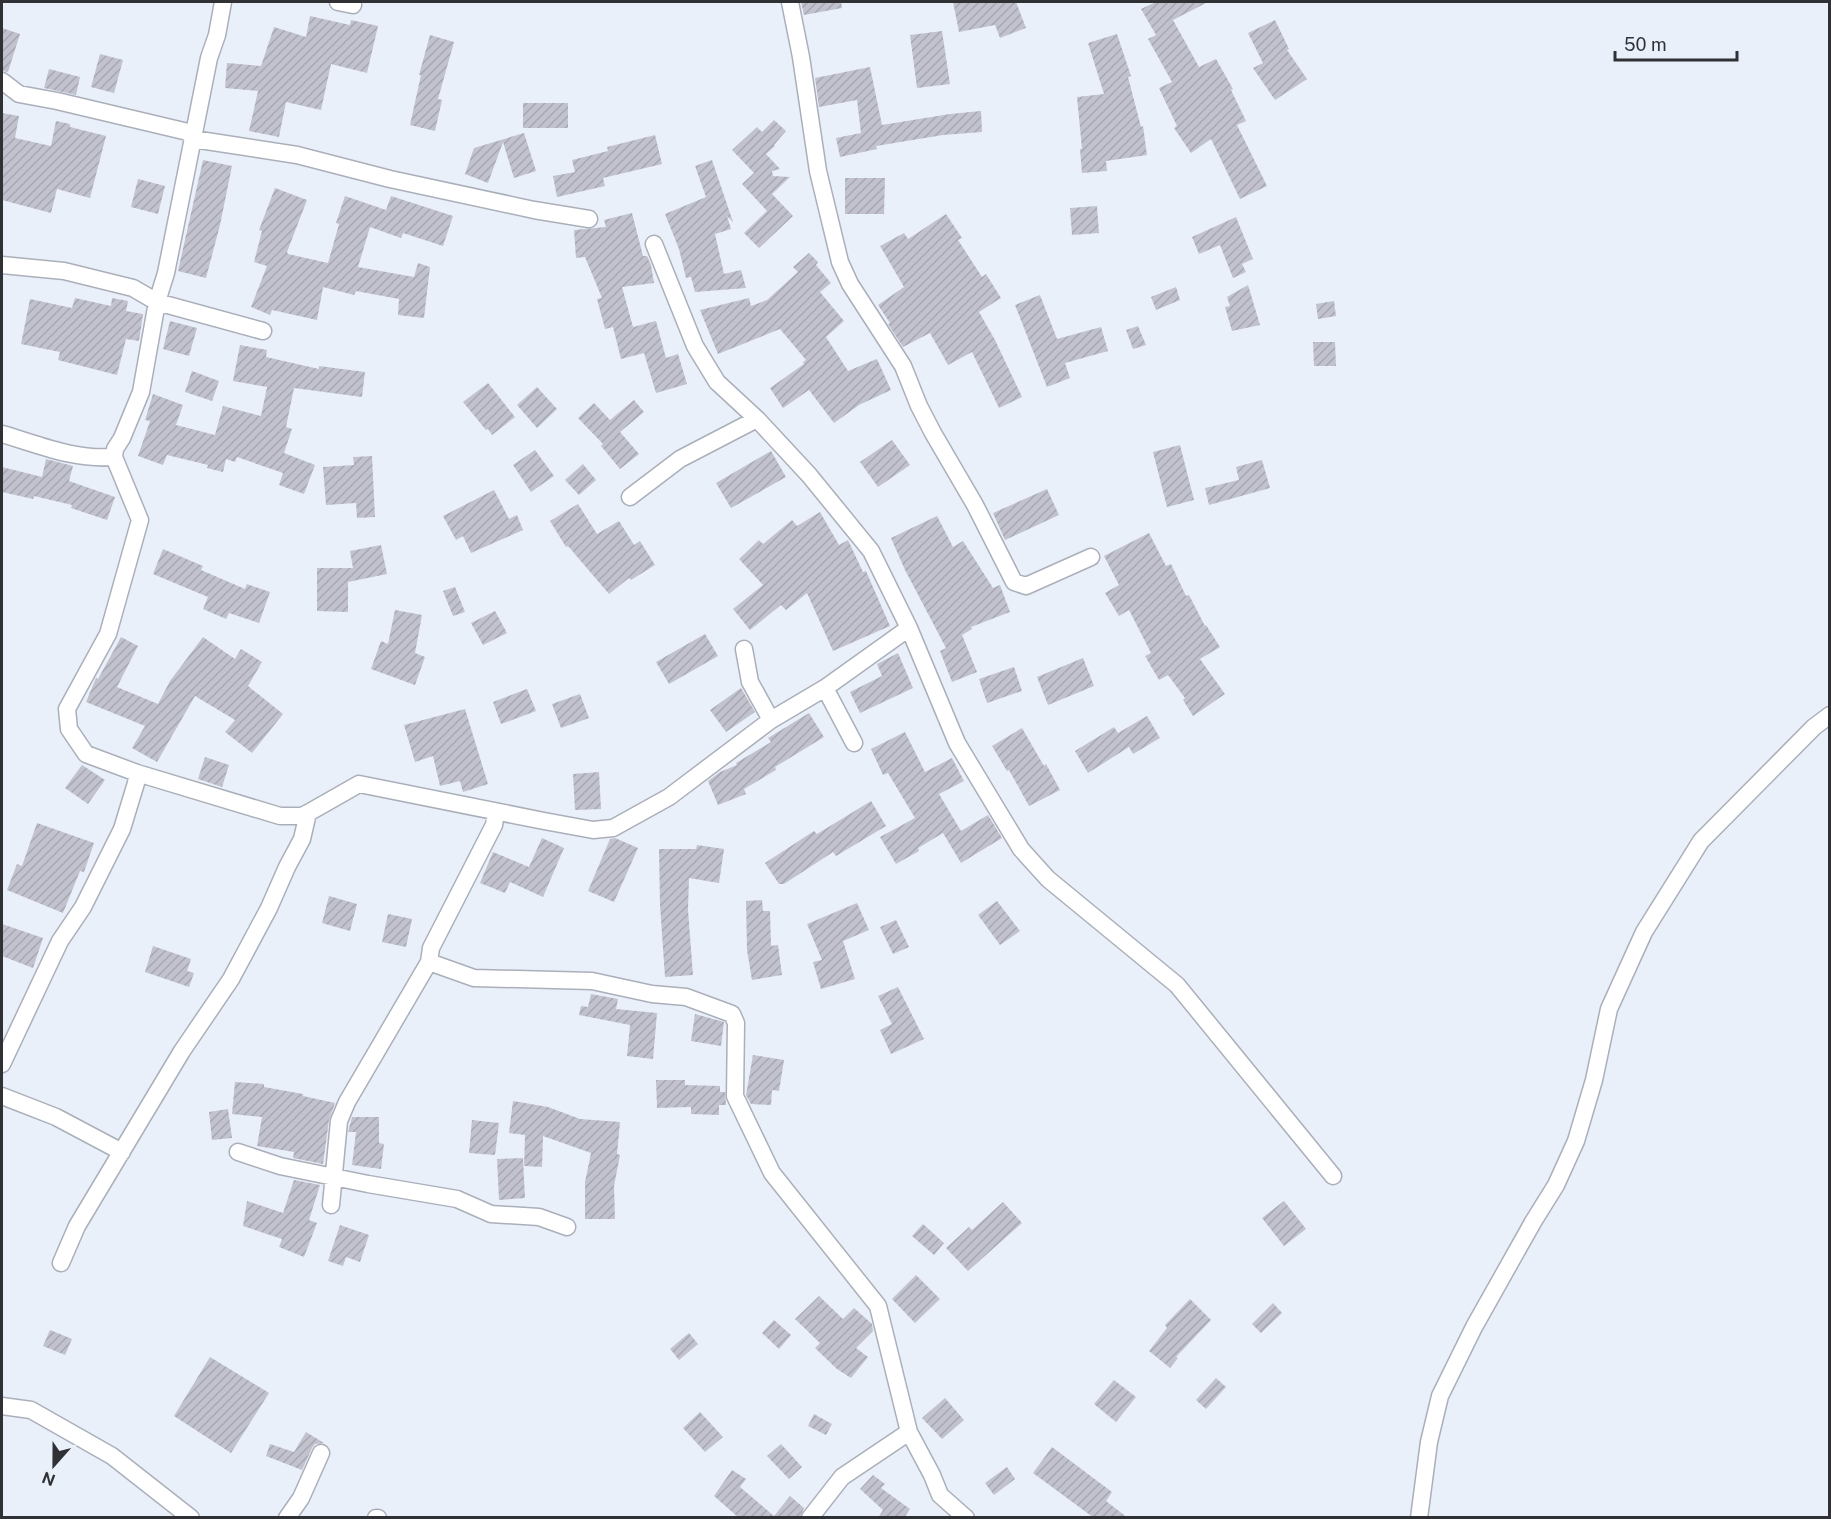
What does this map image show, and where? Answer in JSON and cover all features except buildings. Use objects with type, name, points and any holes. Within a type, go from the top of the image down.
[{"type":"street","points":[[223,2],[166,273],[157,302],[141,392],[122,438],[115,449],[114,457],[140,520],[108,634],[68,709],[69,729],[86,754],[137,773],[280,816],[302,816],[359,784],[593,830],[612,828],[669,797],[771,720],[825,688],[909,628]]},
{"type":"street","points":[[790,2],[801,57],[818,171],[840,262],[850,284],[903,366],[933,434],[975,505],[1014,582],[1026,586],[1091,557]]},
{"type":"street","points":[[2,81],[19,94],[188,132],[193,139],[297,155],[390,179],[534,210],[589,219]]},
{"type":"street","points":[[654,244],[695,346],[717,382],[757,419],[809,475],[871,551],[909,628],[957,743],[1022,849],[1048,879],[1177,985],[1333,1176]]},
{"type":"street","points":[[2,265],[64,271],[133,288],[157,302],[262,331]]},
{"type":"street","points":[[630,497],[680,459],[757,419]]},
{"type":"street","points":[[2,434],[65,454],[96,459],[114,457]]},
{"type":"street","points":[[744,649],[750,682],[771,720]]},
{"type":"street","points":[[825,688],[854,743]]},
{"type":"street","points":[[1419,1518],[1428,1442],[1440,1396],[1474,1327],[1556,1185],[1576,1141],[1594,1080],[1609,1009],[1644,932],[1701,841],[1814,727],[1830,715]]},
{"type":"street","points":[[2,1064],[60,941],[83,907],[122,829],[137,773]]},
{"type":"street","points":[[331,1205],[339,1121],[346,1102],[429,962],[431,948],[494,825],[496,812]]},
{"type":"street","points":[[61,1263],[77,1226],[182,1051],[231,980],[302,839],[308,813]]},
{"type":"street","points":[[429,962],[474,978],[592,981],[652,994],[686,997],[732,1014],[736,1023],[735,1096],[772,1173],[878,1305],[909,1432],[940,1495],[966,1518]]},
{"type":"street","points":[[2,1096],[56,1117],[122,1152]]},
{"type":"street","points":[[238,1152],[280,1166],[457,1199],[491,1214],[539,1217],[567,1227]]},
{"type":"street","points":[[2,1406],[31,1410],[112,1456],[191,1518]]},
{"type":"street","points":[[810,1518],[842,1477],[909,1432]]},
{"type":"street","points":[[287,1518],[301,1498],[321,1454]]}]
